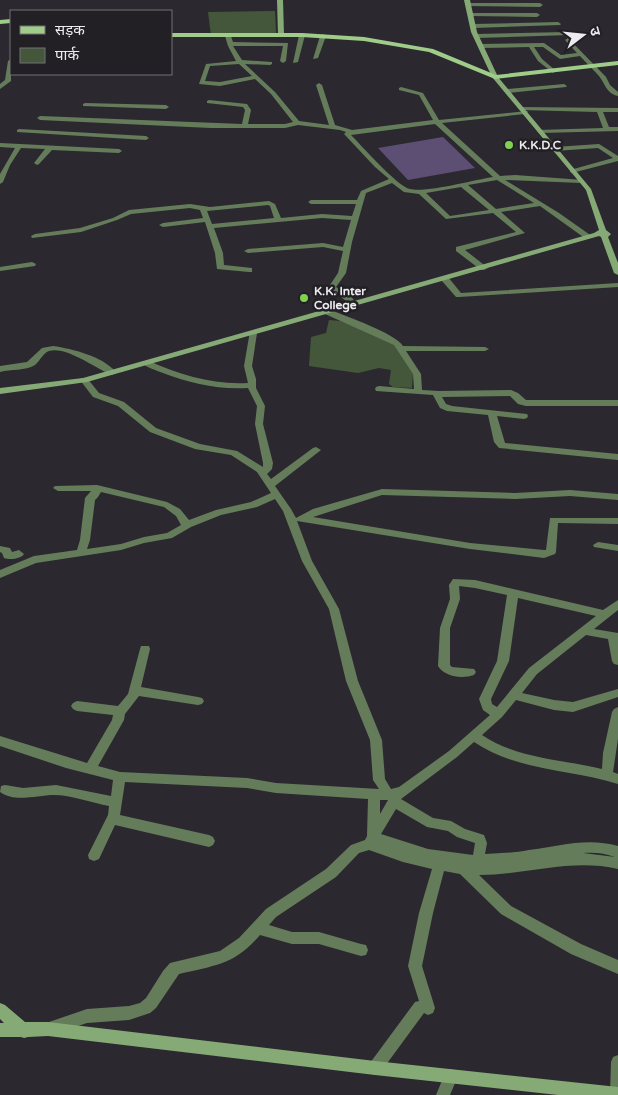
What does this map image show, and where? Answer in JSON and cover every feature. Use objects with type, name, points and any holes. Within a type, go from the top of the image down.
[{"type":"main road","points":[[172,35],[302,35],[364,39],[431,50],[495,78],[618,63]]},
{"type":"street","points":[[275,44],[279,35],[280,0]]},
{"type":"street","points":[[540,5],[468,2],[476,36],[495,78],[589,190],[618,273]]},
{"type":"street","points":[[470,15],[536,14]]},
{"type":"street","points":[[473,26],[558,24]]},
{"type":"street","points":[[295,62],[302,35]]},
{"type":"street","points":[[228,36],[239,62],[271,91],[298,124]]},
{"type":"street","points":[[315,58],[323,36]]},
{"type":"street","points":[[476,36],[567,37],[580,54],[604,78],[606,86],[618,94]]},
{"type":"street","points":[[230,44],[287,45],[283,61]]},
{"type":"street","points":[[530,45],[540,60],[553,71]]},
{"type":"street","points":[[481,46],[545,45],[560,57],[580,54]]},
{"type":"street","points":[[256,77],[220,84],[201,83],[208,65],[239,62],[270,63]]},
{"type":"street","points":[[0,87],[8,81],[10,68]]},
{"type":"street","points":[[319,86],[333,128]]},
{"type":"street","points":[[507,91],[564,86]]},
{"type":"street","points":[[401,89],[421,94],[438,123],[498,178],[541,204],[589,237]]},
{"type":"street","points":[[210,102],[245,105],[248,110],[245,125]]},
{"type":"street","points":[[85,104],[167,105],[160,124]]},
{"type":"street","points":[[40,118],[212,126],[285,126],[298,124],[351,132],[438,123],[523,110],[599,110],[616,104]]},
{"type":"street","points":[[599,110],[607,129]]},
{"type":"street","points":[[37,163],[47,148],[58,118]]},
{"type":"street","points":[[99,150],[118,121]]},
{"type":"street","points":[[540,131],[618,129]]},
{"type":"street","points":[[19,130],[146,138]]},
{"type":"street","points":[[351,132],[347,134],[356,145],[406,191],[421,192],[498,178],[515,177],[581,181]]},
{"type":"street","points":[[0,145],[119,151]]},
{"type":"street","points":[[0,182],[3,166],[19,146]]},
{"type":"street","points":[[554,149],[599,146],[618,159]]},
{"type":"street","points":[[0,158],[11,158]]},
{"type":"street","points":[[572,170],[618,159]]},
{"type":"street","points":[[353,305],[340,292],[332,288],[342,273],[364,192],[368,188],[393,180]]},
{"type":"street","points":[[462,184],[521,233],[459,249],[484,268]]},
{"type":"street","points":[[421,192],[448,218],[541,204]]},
{"type":"street","points":[[311,202],[361,202]]},
{"type":"street","points":[[35,236],[81,230],[115,219],[129,212],[190,206],[203,208],[271,204],[278,220]]},
{"type":"street","points":[[203,208],[219,253],[220,267],[248,270]]},
{"type":"street","points":[[163,225],[327,216],[356,218]]},
{"type":"street","points":[[0,391],[84,380],[605,233]]},
{"type":"street","points":[[248,251],[323,245],[347,250]]},
{"type":"street","points":[[0,269],[32,264]]},
{"type":"street","points":[[445,279],[459,295],[618,285]]},
{"type":"street","points":[[328,312],[396,342],[417,374],[418,392]]},
{"type":"street","points":[[253,333],[248,362],[252,385],[261,406],[259,424],[268,463],[267,469],[262,473]]},
{"type":"street","points":[[1,368],[30,364],[46,349],[52,348],[84,357],[106,367],[112,372]]},
{"type":"street","points":[[401,348],[485,349]]},
{"type":"street","points":[[146,363],[176,375],[209,384],[229,387],[252,385]]},
{"type":"street","points":[[84,380],[96,395],[121,404],[153,430],[198,447],[234,453],[255,465],[262,473],[297,521],[307,561],[338,620],[352,681],[376,740],[379,780],[388,796],[431,822],[451,826],[461,833],[480,839],[478,861]]},
{"type":"street","points":[[378,389],[437,394],[511,393],[515,394],[521,402],[526,403],[618,403]]},
{"type":"street","points":[[437,394],[441,404],[447,408],[524,416]]},
{"type":"street","points":[[492,413],[499,442],[502,446],[618,457]]},
{"type":"street","points":[[0,574],[34,560],[121,547],[144,540],[169,536],[182,530],[187,524],[219,512],[254,505],[316,450]]},
{"type":"street","points":[[58,488],[97,488],[171,507],[186,520],[187,524]]},
{"type":"street","points":[[81,553],[85,540],[90,497],[96,494],[97,488]]},
{"type":"street","points":[[297,521],[316,511],[382,492],[515,496],[570,493],[618,497]]},
{"type":"street","points":[[297,521],[470,546],[544,554],[551,552],[553,520],[618,521]]},
{"type":"street","points":[[598,545],[618,548]]},
{"type":"street","points":[[0,549],[6,550],[8,556],[19,554]]},
{"type":"street","points":[[470,672],[449,670],[444,666],[445,628],[456,595],[454,586],[457,582],[606,614]]},
{"type":"street","points":[[498,714],[487,707],[485,699],[501,667],[513,593]]},
{"type":"street","points":[[0,741],[90,769],[120,776],[388,796],[407,790],[474,736],[498,714],[533,671],[618,604]]},
{"type":"street","points":[[584,631],[616,636],[618,661]]},
{"type":"street","points":[[90,769],[118,720],[119,713],[129,703],[135,690],[145,649]]},
{"type":"street","points":[[135,690],[198,701]]},
{"type":"street","points":[[514,695],[554,705],[573,706],[618,693]]},
{"type":"street","points":[[77,706],[115,710],[119,713]]},
{"type":"street","points":[[474,736],[494,750],[513,757],[613,776],[609,753],[618,716]]},
{"type":"street","points":[[94,855],[112,819],[120,776]]},
{"type":"street","points":[[5,790],[19,793],[47,790],[62,791],[115,802]]},
{"type":"street","points":[[56,1030],[89,1016],[130,1012],[145,1007],[151,1002],[169,973],[175,968],[223,957],[244,943],[271,913],[330,873],[355,849],[371,840],[388,796]]},
{"type":"street","points":[[371,840],[388,796]]},
{"type":"street","points":[[112,819],[208,841]]},
{"type":"street","points":[[371,840],[409,859],[440,861],[478,861],[588,847],[604,847],[618,852]]},
{"type":"street","points":[[440,861],[464,869],[508,868],[578,858],[599,858],[618,863]]},
{"type":"street","points":[[375,1068],[424,1008],[415,966],[426,913],[440,861]]},
{"type":"street","points":[[464,869],[506,910],[576,949],[618,967]]},
{"type":"street","points":[[258,928],[292,938],[319,938],[361,950]]},
{"type":"street","points":[[0,1010],[24,1031]]},
{"type":"street","points":[[0,1030],[56,1030],[451,1076],[571,1092],[618,1094],[618,1062]]},
{"type":"street","points":[[443,1095],[451,1076]]},
{"type":"green space","points":[[275,11],[276,33],[211,35],[208,12]]},
{"type":"green space","points":[[329,320],[341,321],[399,345],[413,373],[412,388],[393,387],[389,384],[391,370],[379,368],[358,373],[309,366],[311,337],[326,333]]},
{"type":"shaded area","points":[[443,137],[475,168],[408,180],[378,148]]},
{"type":"place","name":"K.K.D.C","points":[[509,145]]},
{"type":"place","name":"K.K. Inter College","points":[[304,298]]}]
